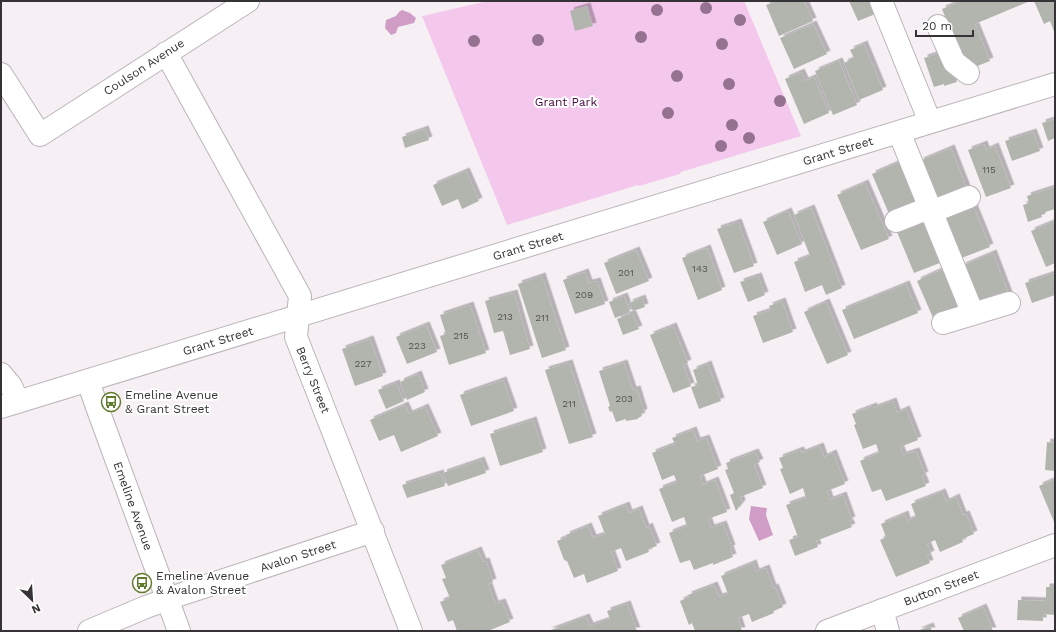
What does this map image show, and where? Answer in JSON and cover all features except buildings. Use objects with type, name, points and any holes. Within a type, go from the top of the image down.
[{"type":"street","name":"Coulson Avenue","points":[[1,74],[40,135],[248,1]]},
{"type":"street","points":[[881,1],[930,122]]},
{"type":"street","points":[[938,26],[954,62],[968,73]]},
{"type":"street","name":"Berry Street","points":[[166,53],[300,296],[296,337],[411,631]]},
{"type":"street","name":"Grant Street","points":[[10,404],[1055,84]]},
{"type":"street","points":[[899,132],[973,314]]},
{"type":"street","points":[[896,221],[969,197]]},
{"type":"street","points":[[943,324],[1009,303]]},
{"type":"street","points":[[1,374],[12,386],[10,404]]},
{"type":"street","name":"Emeline Avenue","points":[[88,381],[179,631]]},
{"type":"street","name":"Avalon Street","points":[[89,631],[168,599],[373,531]]},
{"type":"street","name":"Button Street","points":[[827,631],[1055,545]]},
{"type":"street","points":[[882,610],[888,631]]},
{"type":"green space","name":"Grant Park","points":[[488,1],[744,1],[801,136],[681,172],[680,174],[639,186],[638,185],[507,225],[422,16]]},
{"type":"shaded area","points":[[402,10],[410,13],[416,18],[414,23],[398,27],[396,33],[391,35],[385,28],[386,20],[396,16]]},
{"type":"shaded area","points":[[751,506],[767,508],[766,515],[773,535],[759,541],[749,519]]},
{"type":"place","name":"Emeline Avenue & Grant Street","points":[[111,402]]},
{"type":"place","name":"Emeline Avenue & Avalon Street","points":[[142,583]]}]
